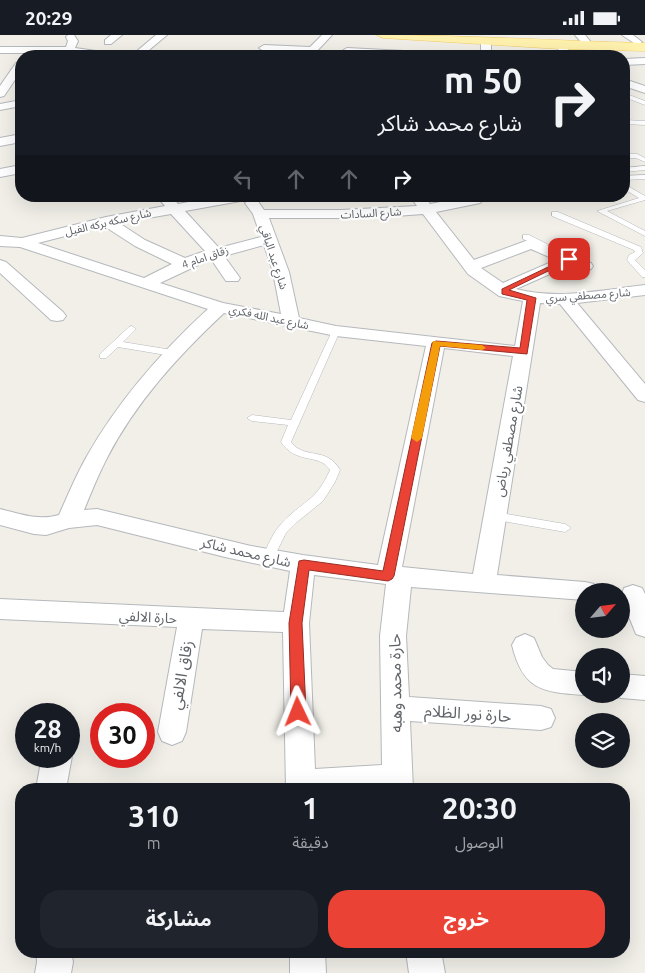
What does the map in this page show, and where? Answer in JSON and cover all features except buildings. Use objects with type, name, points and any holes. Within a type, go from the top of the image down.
[{"type":"main road","points":[[383,35],[583,38],[642,43]]},
{"type":"main road","points":[[442,35],[496,38],[560,45],[642,43]]},
{"type":"street","points":[[69,35],[73,41],[70,50]]},
{"type":"street","points":[[108,42],[117,35]]},
{"type":"street","points":[[143,50],[162,35]]},
{"type":"street","points":[[314,50],[327,35]]},
{"type":"street","points":[[627,35],[642,43]]},
{"type":"street","points":[[398,50],[405,36]]},
{"type":"street","points":[[489,50],[496,38]]},
{"type":"street","points":[[560,45],[564,50]]},
{"type":"street","points":[[0,50],[15,54]]},
{"type":"street","points":[[630,62],[645,61]]},
{"type":"street","points":[[0,94],[15,72]]},
{"type":"street","points":[[630,84],[645,90]]},
{"type":"street","points":[[0,107],[15,104]]},
{"type":"street","points":[[0,131],[15,132]]},
{"type":"street","points":[[0,142],[15,134]]},
{"type":"street","points":[[0,173],[15,170]]},
{"type":"street","points":[[169,202],[214,252],[232,278]]},
{"type":"street","name":"شارع سكه بركه الفيل","points":[[0,241],[22,243],[106,221],[210,202]]},
{"type":"street","name":"شارع عبد الباقي","points":[[251,202],[260,214],[281,272],[291,321]]},
{"type":"street","points":[[377,202],[388,213]]},
{"type":"street","name":"شارع مصطفي سري","points":[[423,202],[470,267],[482,279],[504,292],[532,298],[564,298],[645,290]]},
{"type":"street","name":"شارع السادات","points":[[260,214],[340,215],[388,213],[429,209],[465,202]]},
{"type":"street","points":[[329,203],[340,215]]},
{"type":"street","points":[[106,221],[140,243],[182,263]]},
{"type":"street","name":"زقاق امام 4","points":[[145,283],[182,263],[214,252],[268,239]]},
{"type":"street","points":[[470,267],[531,241],[576,261],[514,283],[504,292]]},
{"type":"street","name":"شارع عبد الله فكري","points":[[22,243],[220,307],[336,331],[524,352]]},
{"type":"street","points":[[0,265],[57,316]]},
{"type":"street","name":"شارع مصطفي رياض","points":[[483,584],[532,298]]},
{"type":"street","points":[[564,298],[645,396]]},
{"type":"street","points":[[68,520],[100,451],[137,394],[172,353],[220,307]]},
{"type":"street","name":"حارة محمد وهبه","points":[[397,783],[393,577],[436,343]]},
{"type":"street","name":"شارع محمد شاكر","points":[[0,517],[34,527],[46,527],[68,520],[97,517],[304,565],[393,577],[575,590]]},
{"type":"street","points":[[300,783],[296,623],[304,565]]},
{"type":"street","points":[[633,595],[645,627]]},
{"type":"street","name":"حارة الالفي","points":[[0,609],[296,623]]},
{"type":"street","name":"زقاق الالفي","points":[[172,731],[191,619]]},
{"type":"street","points":[[525,645],[528,661],[539,675],[557,682],[575,683]]},
{"type":"street","points":[[630,687],[645,688]]},
{"type":"street","name":"حارة نور الظلام","points":[[395,708],[541,718]]},
{"type":"street","points":[[52,783],[55,768]]},
{"type":"street","points":[[307,958],[308,973]]},
{"type":"street","points":[[424,958],[427,973]]},
{"type":"lane","points":[[630,97],[645,103]]},
{"type":"lane","points":[[630,122],[645,123]]},
{"type":"lane","points":[[630,156],[637,155],[645,160]]},
{"type":"lane","points":[[630,169],[645,168]]},
{"type":"lane","points":[[630,178],[645,177]]},
{"type":"lane","points":[[630,189],[644,198]]},
{"type":"lane","points":[[644,198],[601,211],[645,234]]},
{"type":"lane","points":[[555,214],[638,249],[639,253],[632,257],[631,260],[645,275]]},
{"type":"lane","points":[[633,239],[645,234]]},
{"type":"lane","points":[[103,357],[132,329]]},
{"type":"lane","points":[[268,558],[285,527],[314,505],[326,491],[335,470],[329,462],[297,452],[288,446],[287,439],[336,331]]},
{"type":"lane","points":[[116,344],[172,353]]},
{"type":"lane","points":[[252,418],[294,423]]},
{"type":"lane","points":[[495,516],[565,528]]},
{"type":"slow traffic","points":[[417,438],[436,343],[482,348]]},
{"type":"route","points":[[298,712],[296,623],[304,565],[388,576],[436,343],[524,352],[532,298],[504,292],[514,283],[569,259]]}]
